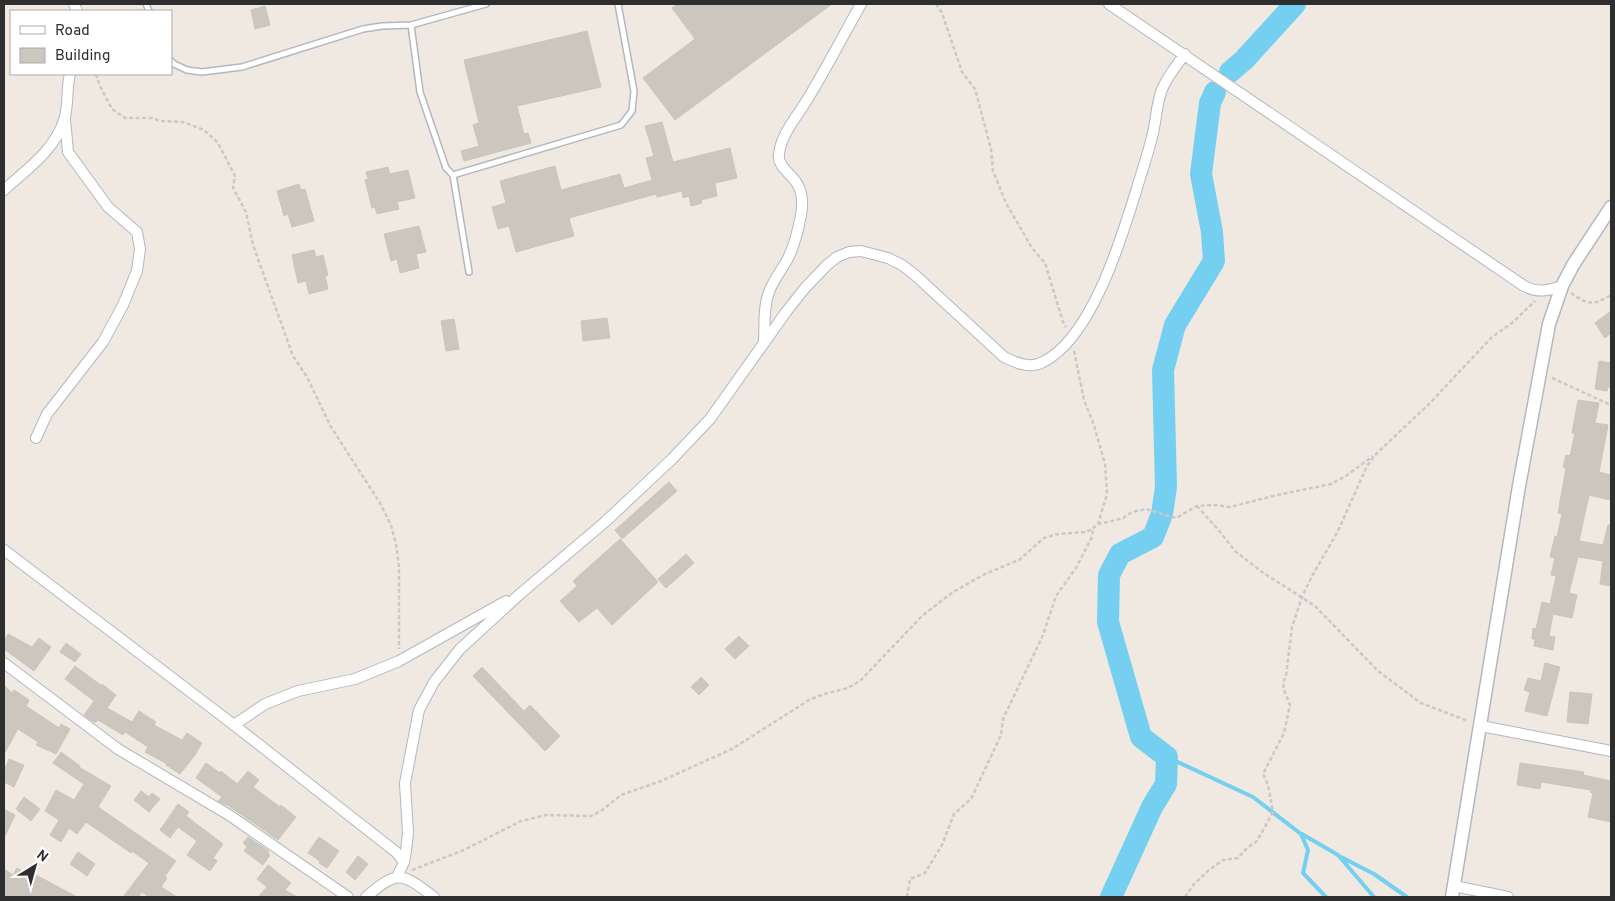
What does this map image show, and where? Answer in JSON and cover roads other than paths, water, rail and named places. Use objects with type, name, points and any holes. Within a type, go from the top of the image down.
[{"type":"street","points":[[764,342],[768,294],[787,260],[802,213],[800,190],[781,164],[778,157],[780,147],[861,4]]},
{"type":"street","points":[[1109,4],[1524,286],[1534,291],[1546,291],[1562,286]]},
{"type":"street","points":[[397,877],[404,862],[408,833],[405,783],[419,710],[434,682],[460,649],[520,594],[605,522],[672,459],[710,419],[805,288],[827,265],[849,252],[862,251],[874,253],[902,265],[916,276],[1004,357],[1016,363],[1029,366],[1042,363],[1056,354],[1072,337],[1105,281],[1127,220],[1150,146],[1160,94],[1165,81],[1185,54]]},
{"type":"street","points":[[4,190],[39,158],[56,139],[64,119],[70,75]]},
{"type":"street","points":[[36,438],[48,414],[103,342],[123,305],[137,272],[140,249],[137,232],[108,207],[68,152],[64,119]]},
{"type":"street","points":[[1508,897],[1453,892],[1519,486],[1549,324],[1562,286],[1586,243],[1611,207]]},
{"type":"street","points":[[4,550],[234,725],[396,852],[404,862]]},
{"type":"street","points":[[234,725],[265,704],[298,691],[355,679],[399,661],[520,594]]},
{"type":"street","points":[[4,663],[118,749],[229,816],[348,897]]},
{"type":"street","points":[[1481,726],[1611,751]]},
{"type":"street","points":[[366,897],[389,879],[397,877],[408,880],[434,897]]},
{"type":"lane","points":[[172,61],[187,70],[202,72],[242,67],[363,29],[411,25],[486,4]]},
{"type":"lane","points":[[453,175],[621,125],[632,111],[634,91],[618,4]]},
{"type":"lane","points":[[411,25],[420,92],[446,168],[453,175],[469,272]]},
{"type":"waterway","points":[[1230,72],[1244,60],[1295,4]]},
{"type":"waterway","points":[[1111,897],[1152,807],[1166,784],[1167,757],[1141,737],[1108,622],[1109,575],[1120,554],[1153,537],[1162,514],[1166,487],[1163,370],[1175,325],[1214,261],[1212,232],[1201,174],[1210,103],[1215,92]]},
{"type":"waterway","points":[[1167,757],[1253,797],[1301,834],[1308,850],[1303,873],[1326,897]]},
{"type":"waterway","points":[[1302,834],[1338,855],[1374,897]]},
{"type":"waterway","points":[[1341,857],[1374,874],[1407,897]]}]
